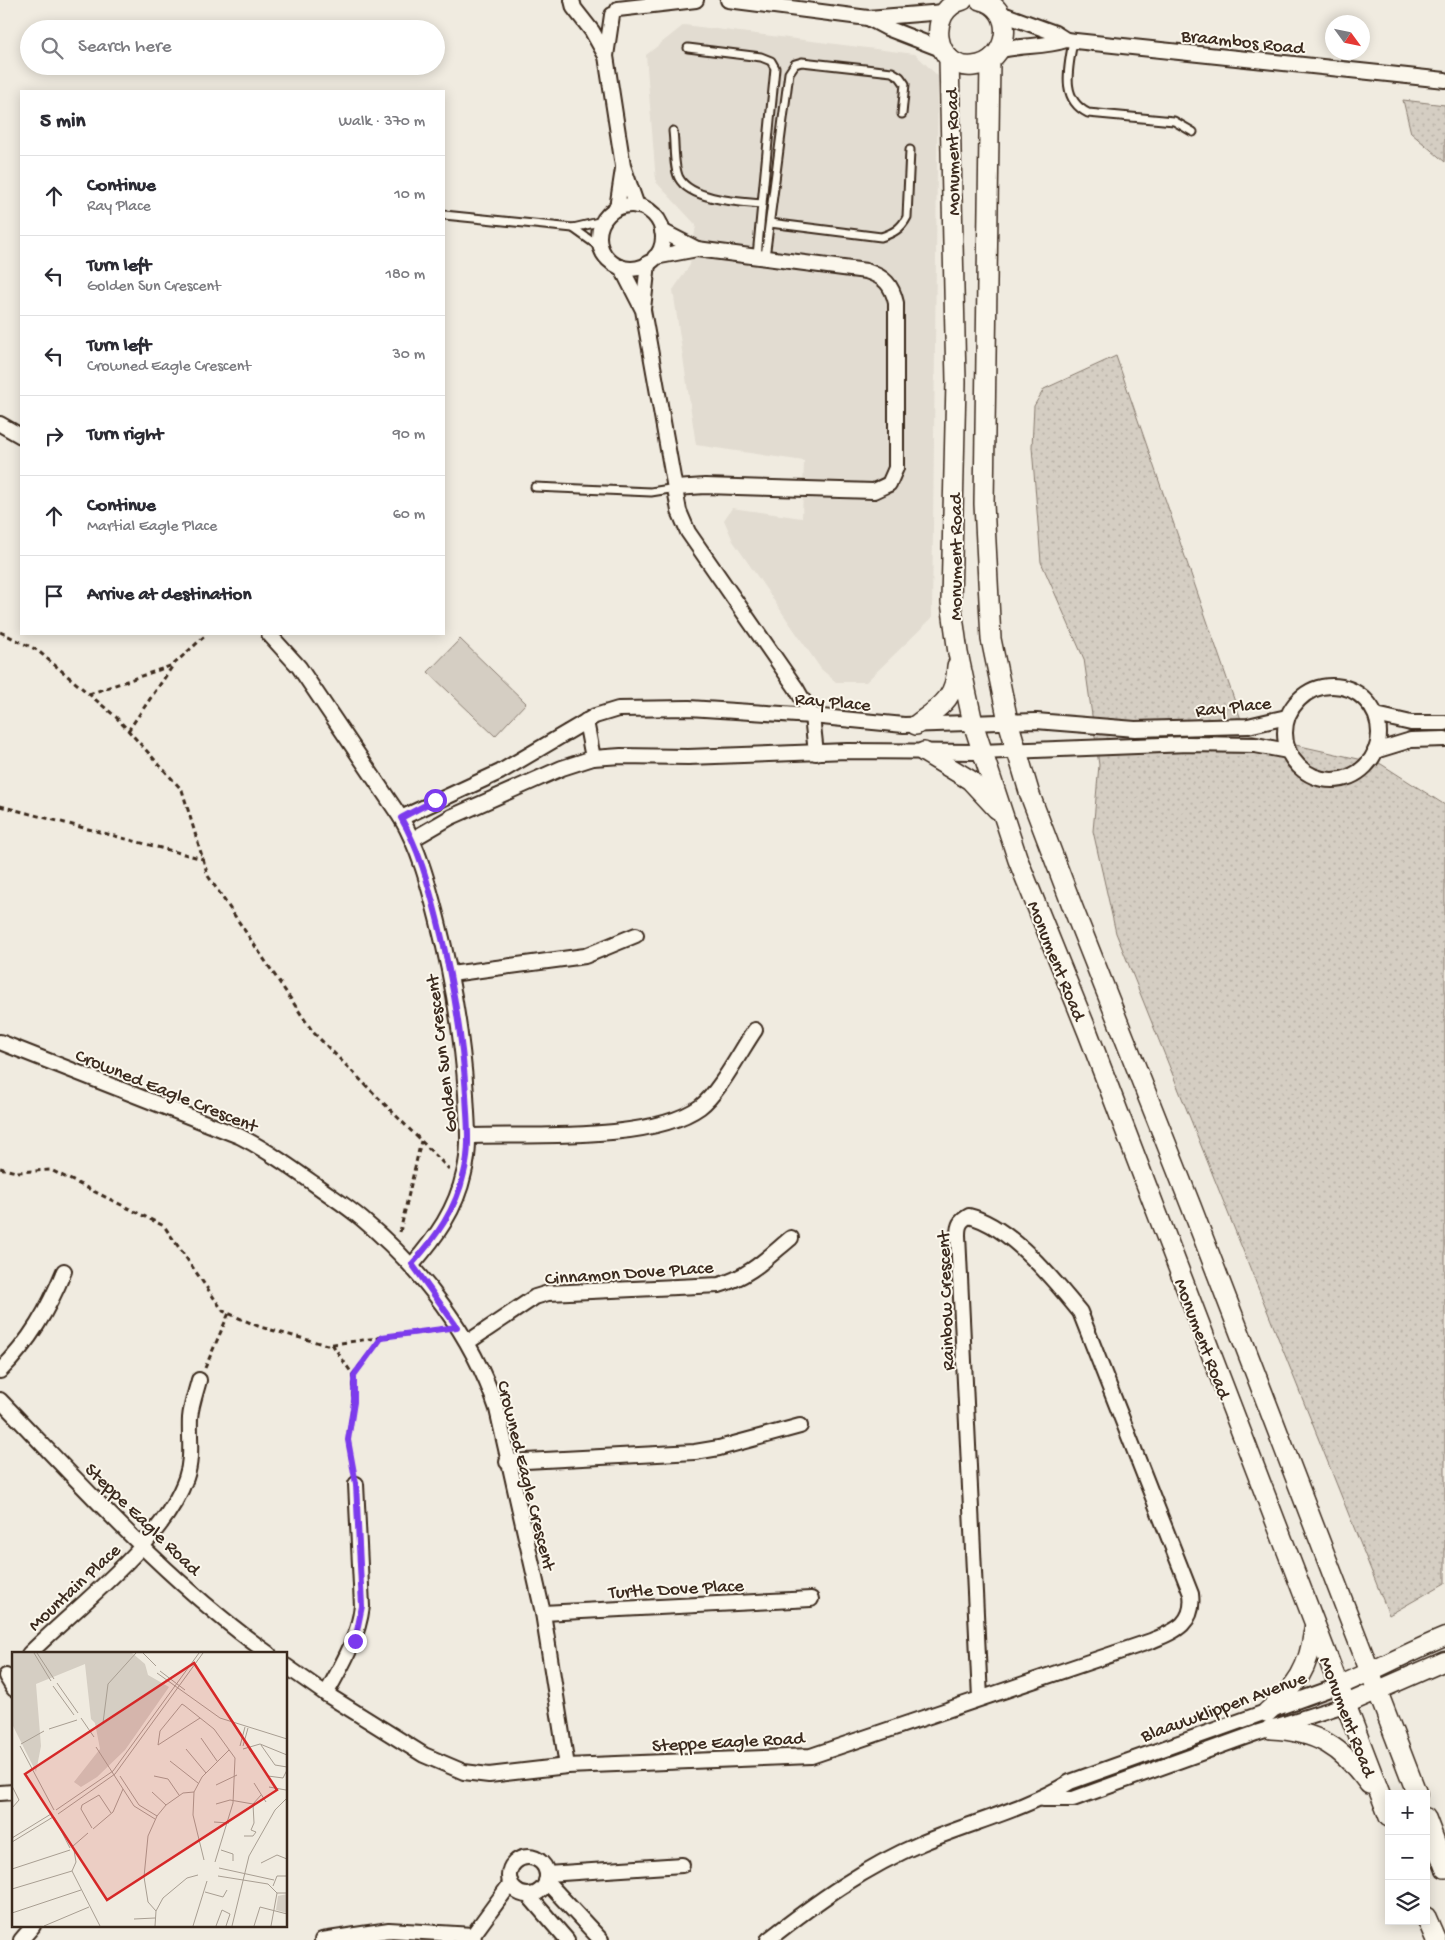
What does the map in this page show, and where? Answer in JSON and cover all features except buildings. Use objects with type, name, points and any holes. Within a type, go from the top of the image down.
[{"type":"main road","points":[[983,0],[1000,14]]},
{"type":"main road","name":"Monument Road","points":[[951,5],[938,25],[938,37],[945,53],[956,382],[951,602],[958,653],[973,723],[1018,860],[1088,1033],[1344,1705],[1385,1808]]},
{"type":"main road","name":"Monument Road","points":[[1000,14],[1005,32],[995,55],[984,504],[991,639],[1008,721],[1030,795],[1069,899],[1372,1672],[1416,1790]]},
{"type":"main road","points":[[945,53],[960,65],[972,67],[984,64],[995,55]]},
{"type":"main road","points":[[916,725],[946,702],[952,693],[956,683],[958,653]]},
{"type":"main road","points":[[924,752],[970,780],[1006,820]]},
{"type":"main road","points":[[1314,1626],[1311,1652],[1304,1669],[1269,1720],[1326,1741],[1356,1766],[1385,1809]]},
{"type":"main road","points":[[1430,1829],[1445,1868]]},
{"type":"main road","points":[[1429,1925],[1436,1940]]},
{"type":"street","points":[[572,0],[606,56],[623,166],[638,206]]},
{"type":"street","points":[[581,15],[596,20],[617,8],[696,0]]},
{"type":"street","points":[[728,0],[868,18],[951,5]]},
{"type":"street","points":[[606,56],[617,8]]},
{"type":"street","name":"Braambos Road","points":[[1000,14],[1070,40],[1445,80]]},
{"type":"street","points":[[868,18],[945,53]]},
{"type":"street","name":"Braambos Road","points":[[995,55],[1020,46],[1054,44],[1070,40]]},
{"type":"street","points":[[617,208],[623,166]]},
{"type":"street","points":[[643,310],[652,260],[662,240],[662,231],[654,214],[638,206],[627,205],[617,208],[603,221],[599,239],[601,248],[613,263],[621,267],[640,267],[652,260],[697,249]]},
{"type":"street","points":[[662,231],[697,249],[866,272],[883,278],[890,285],[896,303],[896,468],[894,477],[883,489],[874,491],[705,486],[676,488]]},
{"type":"street","points":[[621,267],[643,310],[679,511],[688,532],[796,688],[812,716],[816,753]]},
{"type":"street","points":[[0,424],[20,435]]},
{"type":"street","name":"Golden Sun Crescent","points":[[270,635],[299,668],[414,839],[428,882],[451,974],[463,1058],[470,1136],[462,1182],[455,1202],[443,1227],[412,1264]]},
{"type":"street","points":[[1339,686],[1354,691],[1367,701],[1376,715],[1379,731],[1371,760],[1361,771],[1348,778],[1333,781],[1318,779],[1304,772],[1294,762],[1288,751],[1284,734],[1287,717],[1295,703],[1308,693],[1323,687],[1339,686]]},
{"type":"street","name":"Ray Place","points":[[401,818],[500,772],[595,716],[618,708],[646,707],[812,716],[916,725],[1008,721],[1136,729],[1248,726],[1287,717]]},
{"type":"street","points":[[1376,715],[1411,723],[1445,722]]},
{"type":"street","points":[[586,721],[594,758]]},
{"type":"street","points":[[1375,751],[1411,740],[1445,739]]},
{"type":"street","name":"Ray Place","points":[[414,839],[451,817],[562,768],[594,758],[816,753],[981,752],[1188,744],[1255,745],[1288,751]]},
{"type":"street","points":[[477,783],[484,803]]},
{"type":"street","points":[[451,974],[577,957],[636,935]]},
{"type":"street","points":[[470,1136],[609,1133],[660,1125],[688,1115],[702,1106],[712,1095],[755,1030]]},
{"type":"street","name":"Crowned Eagle Crescent","points":[[0,1042],[252,1142],[362,1218],[412,1264],[468,1342],[494,1402],[544,1613],[567,1766]]},
{"type":"street","name":"Rainbow Crescent","points":[[980,1698],[958,1235],[958,1226],[962,1220],[969,1216],[990,1224],[1007,1237],[1058,1284],[1080,1312],[1191,1594],[1191,1611],[1189,1617],[1181,1626]]},
{"type":"street","name":"Cinnamon Dove PLace","points":[[468,1342],[535,1297],[548,1293],[719,1284],[736,1280],[752,1270],[791,1238]]},
{"type":"street","points":[[0,1371],[20,1351],[35,1331],[64,1271]]},
{"type":"street","name":"Mountain Place","points":[[31,1652],[143,1546],[166,1516],[186,1478],[190,1459],[190,1416],[199,1380]]},
{"type":"street","name":"Steppe Eagle Road","points":[[0,1400],[143,1546],[234,1628],[266,1652]]},
{"type":"street","points":[[507,1462],[695,1452],[719,1448],[800,1426]]},
{"type":"street","points":[[326,1694],[355,1641],[361,1620],[362,1606],[356,1484]]},
{"type":"street","name":"Turtle Dove Place","points":[[544,1613],[811,1599]]},
{"type":"street","name":"Steppe Eagle Road","points":[[288,1667],[326,1694],[424,1755],[464,1772],[489,1776],[567,1766],[811,1756],[1151,1641],[1181,1626]]},
{"type":"street","name":"Blaauwklippen Avenue","points":[[1269,1720],[1338,1686],[1372,1672],[1411,1650],[1445,1637]]},
{"type":"street","name":"Blaauwklippen Avenue","points":[[768,1940],[820,1900],[874,1866],[923,1843],[1042,1799],[1070,1782],[1269,1720],[1344,1705],[1445,1661]]},
{"type":"street","points":[[547,1878],[539,1891],[528,1895],[519,1893],[511,1883],[510,1870],[518,1860],[524,1857],[536,1858],[546,1868],[547,1878],[602,1940]]},
{"type":"street","points":[[547,1878],[682,1865]]},
{"type":"street","points":[[322,1940],[389,1930],[474,1938],[511,1883]]},
{"type":"street","points":[[528,1895],[567,1940]]},
{"type":"street","points":[[20,1940],[31,1928]]},
{"type":"lane","points":[[1070,40],[1067,82],[1075,105],[1080,109],[1088,112],[1174,120],[1193,132]]},
{"type":"lane","points":[[688,48],[762,57],[771,61],[775,68],[762,204],[761,257]]},
{"type":"lane","points":[[761,257],[770,223],[789,73],[795,64],[802,62],[892,72],[900,77],[905,84],[902,114]]},
{"type":"lane","points":[[673,132],[678,176],[684,185],[702,196],[762,204]]},
{"type":"lane","points":[[770,223],[881,237],[894,233],[903,224],[907,216],[910,150]]},
{"type":"lane","points":[[445,214],[573,228],[603,221]]},
{"type":"lane","points":[[573,228],[601,248]]},
{"type":"lane","points":[[535,487],[652,492],[676,488]]},
{"type":"path","points":[[0,632],[37,650],[116,716],[182,790],[208,876],[313,1032],[462,1182]]},
{"type":"path","points":[[128,731],[174,664],[206,635]]},
{"type":"path","points":[[89,694],[174,664]]},
{"type":"path","points":[[0,806],[203,859]]},
{"type":"path","points":[[396,1250],[421,1140]]},
{"type":"path","points":[[0,1168],[16,1172],[51,1170],[164,1226],[223,1311],[260,1327],[327,1345],[457,1327]]},
{"type":"path","points":[[199,1380],[229,1314]]},
{"type":"path","points":[[354,1375],[382,1337]]},
{"type":"path","points":[[332,1344],[354,1375],[354,1402],[348,1440],[356,1484]]},
{"type":"shaded area","points":[[684,25],[915,54],[938,76],[932,618],[866,682],[836,682],[821,669],[733,541],[724,520],[732,508],[802,518],[804,461],[696,445],[673,290],[690,265],[696,225],[656,182],[646,55]]},
{"type":"shaded area","points":[[1403,100],[1445,105],[1445,162],[1411,133]]},
{"type":"shaded area","points":[[1116,356],[1246,734],[1381,764],[1445,805],[1445,1583],[1389,1615],[1116,933],[1093,831],[1099,765],[1084,659],[1041,562],[1032,447],[1034,406],[1044,389]]},
{"type":"shaded area","points":[[460,639],[526,703],[495,736],[428,672]]},
{"type":"route","points":[[355,1641],[361,1620],[362,1606],[356,1484],[348,1440],[354,1402],[354,1375],[382,1337],[457,1327],[412,1264],[443,1227],[455,1202],[465,1173],[470,1136],[463,1058],[451,974],[428,882],[414,839],[401,818],[435,800]]}]
